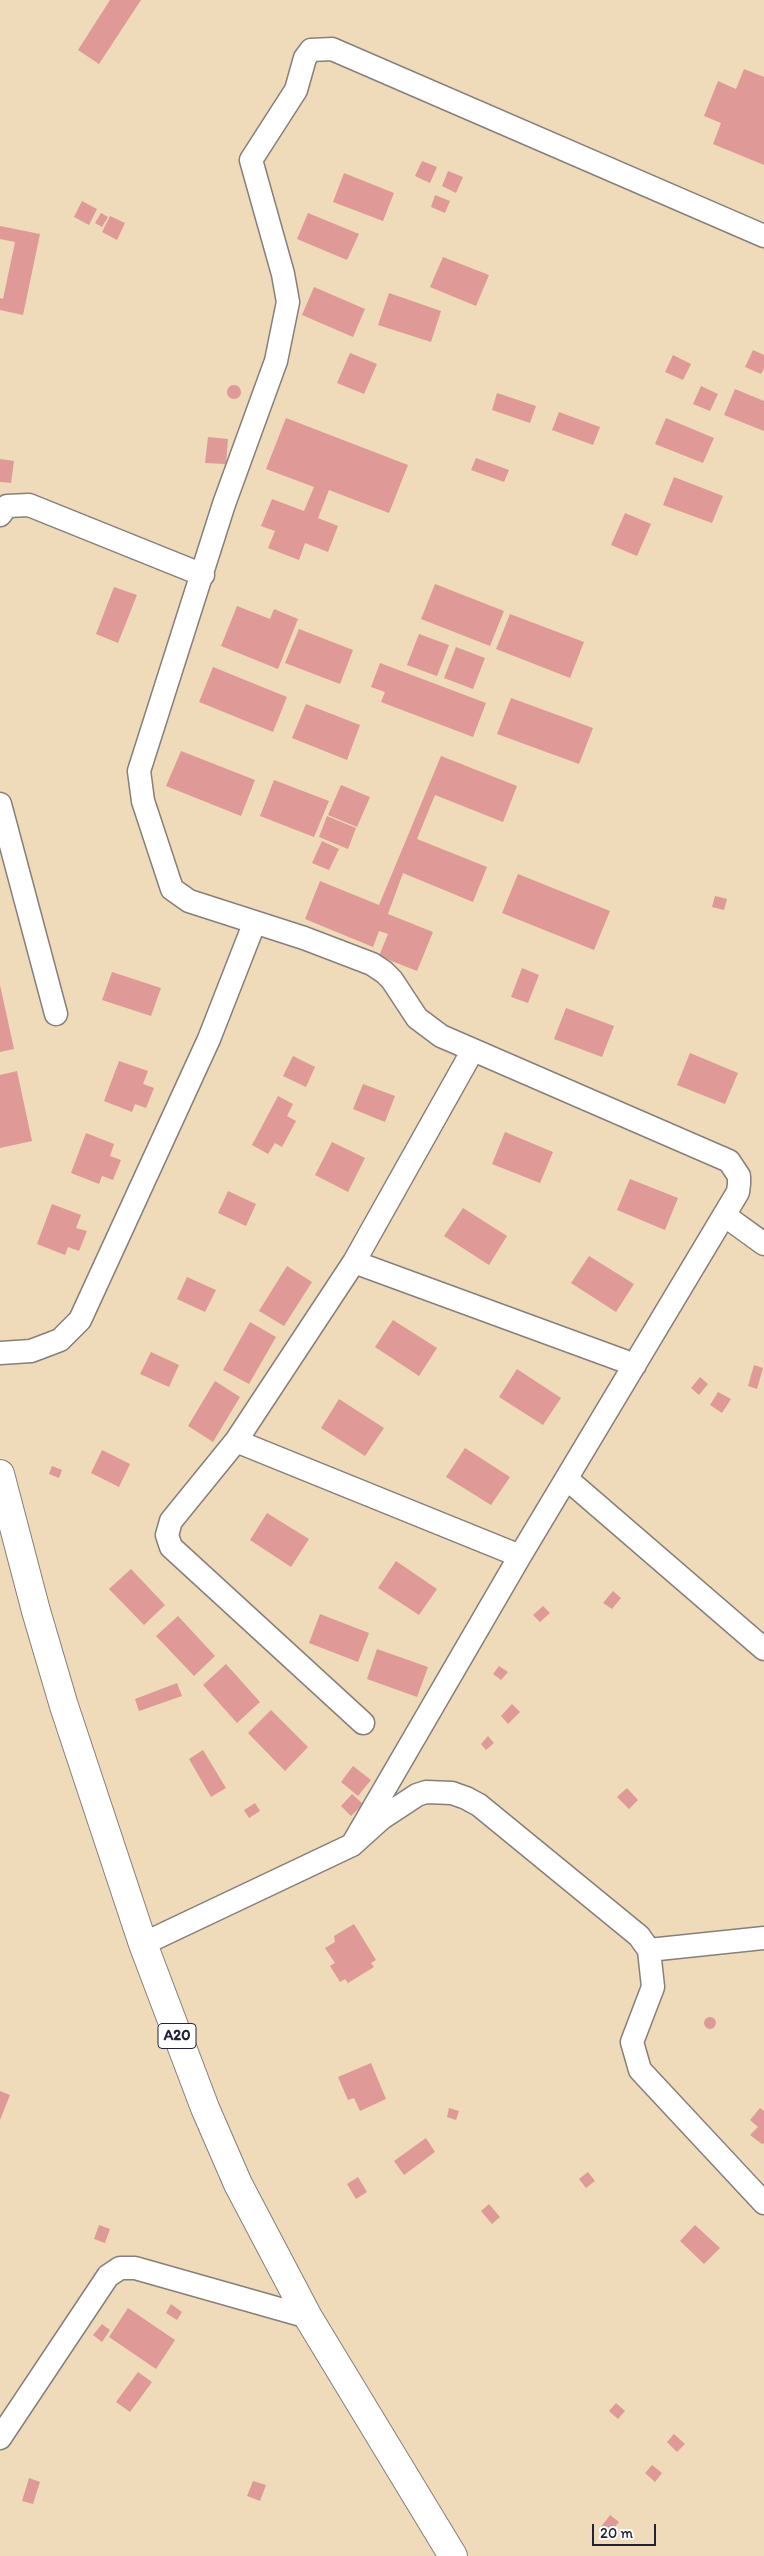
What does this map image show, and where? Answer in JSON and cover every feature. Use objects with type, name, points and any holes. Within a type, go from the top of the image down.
[{"type":"main road","name":"A20","points":[[0,1474],[36,1611],[64,1706],[143,1944],[219,2143],[308,2317],[453,2556]]},
{"type":"street","points":[[352,1845],[520,1556],[738,1192],[739,1176],[729,1161],[473,1050],[428,1028],[417,1018],[392,980],[372,964],[304,938],[254,924],[189,901],[172,889],[143,801],[139,771],[203,575],[224,504],[276,361],[288,302],[284,274],[251,160],[296,90],[304,58],[311,50],[332,50],[379,68],[764,236]]},
{"type":"street","points":[[0,515],[7,506],[29,505],[203,575]]},
{"type":"street","points":[[0,804],[56,1014]]},
{"type":"street","points":[[0,1353],[31,1351],[60,1340],[80,1320],[209,1039],[254,924]]},
{"type":"street","points":[[363,1723],[171,1547],[167,1535],[171,1521],[236,1440],[354,1262],[473,1050]]},
{"type":"street","points":[[724,1214],[764,1244]]},
{"type":"street","points":[[354,1262],[635,1365]]},
{"type":"street","points":[[236,1440],[520,1556]]},
{"type":"street","points":[[567,1479],[764,1649]]},
{"type":"street","points":[[143,1944],[352,1845],[382,1818],[417,1795],[426,1792],[452,1793],[478,1805],[639,1936],[648,1950],[653,1987],[632,2042],[640,2070],[764,2203]]},
{"type":"street","points":[[648,1950],[764,1938]]},
{"type":"street","points":[[0,2438],[108,2276],[120,2268],[135,2268],[308,2317]]},
{"type":"building","points":[[110,0],[141,0],[99,64],[78,50]]},
{"type":"building","points":[[744,69],[764,77],[764,165],[713,144],[721,123],[704,116],[718,81],[736,89]]},
{"type":"building","points":[[422,161],[437,167],[430,183],[415,176]]},
{"type":"building","points":[[448,171],[463,177],[456,193],[442,186]]},
{"type":"building","points":[[344,173],[394,193],[383,221],[333,202]]},
{"type":"building","points":[[435,195],[450,201],[445,213],[431,207]]},
{"type":"building","points":[[82,201],[97,209],[89,225],[74,217]]},
{"type":"building","points":[[101,213],[108,217],[102,227],[95,223]]},
{"type":"building","points":[[308,213],[359,234],[347,260],[297,239]]},
{"type":"building","points":[[110,216],[125,223],[117,240],[102,232]]},
{"type":"building","points":[[0,226],[40,234],[23,315],[0,310],[0,298],[3,299],[15,242],[0,239]]},
{"type":"building","points":[[443,257],[489,275],[476,306],[430,287]]},
{"type":"building","points":[[314,287],[365,309],[353,337],[302,315]]},
{"type":"building","points":[[389,293],[441,311],[431,342],[378,325]]},
{"type":"building","points":[[753,350],[764,355],[764,368],[761,374],[745,367]]},
{"type":"building","points":[[350,353],[377,364],[364,394],[337,383]]},
{"type":"building","points":[[673,355],[691,364],[683,380],[665,372]]},
{"type":"building","points":[[234,385],[239,387],[241,392],[239,397],[234,399],[229,397],[227,392],[229,387]]},
{"type":"building","points":[[701,386],[718,394],[710,411],[693,404]]},
{"type":"building","points":[[735,389],[764,401],[764,431],[724,415]]},
{"type":"building","points":[[497,393],[536,406],[530,423],[492,410]]},
{"type":"building","points":[[559,412],[600,427],[593,445],[552,430]]},
{"type":"building","points":[[286,418],[408,465],[389,513],[329,490],[318,518],[338,526],[328,552],[305,543],[299,560],[268,548],[275,531],[261,526],[272,499],[304,511],[314,487],[266,469]]},
{"type":"building","points":[[666,418],[714,438],[703,463],[655,444]]},
{"type":"building","points":[[208,437],[228,439],[226,464],[205,463]]},
{"type":"building","points":[[476,458],[509,470],[504,482],[471,470]]},
{"type":"building","points":[[0,459],[14,461],[11,483],[0,482]]},
{"type":"building","points":[[674,477],[723,496],[712,523],[663,505]]},
{"type":"building","points":[[625,513],[651,524],[637,556],[611,545]]},
{"type":"building","points":[[435,584],[504,611],[490,646],[421,619]]},
{"type":"building","points":[[114,587],[137,595],[118,643],[96,634]]},
{"type":"building","points":[[237,606],[270,619],[274,609],[298,619],[278,669],[221,646]]},
{"type":"building","points":[[510,614],[584,642],[570,678],[496,649]]},
{"type":"building","points":[[299,629],[353,650],[340,684],[285,663]]},
{"type":"building","points":[[419,634],[449,645],[437,676],[407,665]]},
{"type":"building","points":[[456,647],[485,658],[473,689],[444,678]]},
{"type":"building","points":[[380,663],[486,703],[473,737],[381,702],[385,692],[371,687]]},
{"type":"building","points":[[213,667],[287,697],[273,732],[199,702]]},
{"type":"building","points":[[511,698],[593,728],[579,764],[497,734]]},
{"type":"building","points":[[306,704],[360,725],[347,760],[292,738]]},
{"type":"building","points":[[181,751],[255,780],[241,816],[166,786]]},
{"type":"building","points":[[441,756],[517,786],[503,822],[435,795],[417,839],[487,867],[473,902],[403,873],[388,914],[433,932],[417,971],[379,956],[388,934],[379,931],[373,947],[305,919],[320,881],[379,905]]},
{"type":"building","points":[[274,780],[329,801],[314,837],[260,816]]},
{"type":"building","points":[[341,785],[370,797],[357,827],[328,815]]},
{"type":"building","points":[[327,816],[356,828],[348,849],[319,837]]},
{"type":"building","points":[[322,841],[339,849],[329,870],[312,863]]},
{"type":"building","points":[[518,874],[610,911],[594,950],[502,913]]},
{"type":"building","points":[[715,896],[727,899],[724,910],[712,907]]},
{"type":"building","points":[[522,968],[539,975],[528,1003],[511,997]]},
{"type":"building","points":[[112,972],[161,988],[151,1016],[102,1000]]},
{"type":"building","points":[[0,985],[14,1049],[0,1052]]},
{"type":"building","points":[[566,1008],[614,1026],[602,1057],[554,1039]]},
{"type":"building","points":[[690,1053],[738,1073],[725,1104],[677,1085]]},
{"type":"building","points":[[293,1056],[315,1067],[306,1087],[283,1076]]},
{"type":"building","points":[[119,1061],[148,1071],[143,1084],[154,1088],[146,1108],[135,1104],[132,1112],[104,1101]]},
{"type":"building","points":[[17,1071],[32,1141],[0,1148],[0,1075]]},
{"type":"building","points":[[363,1084],[395,1096],[385,1122],[353,1109]]},
{"type":"building","points":[[278,1096],[293,1104],[287,1116],[296,1121],[282,1147],[275,1143],[268,1154],[252,1145]]},
{"type":"building","points":[[505,1132],[553,1152],[540,1183],[492,1164]]},
{"type":"building","points":[[86,1133],[114,1144],[110,1156],[121,1160],[113,1180],[102,1176],[99,1184],[71,1173]]},
{"type":"building","points":[[332,1142],[365,1158],[348,1192],[315,1175]]},
{"type":"building","points":[[630,1179],[678,1198],[665,1230],[617,1210]]},
{"type":"building","points":[[228,1191],[256,1204],[246,1226],[218,1213]]},
{"type":"building","points":[[52,1204],[81,1215],[76,1228],[87,1231],[79,1251],[68,1247],[65,1255],[37,1244]]},
{"type":"building","points":[[463,1208],[507,1236],[489,1265],[444,1236]]},
{"type":"building","points":[[589,1256],[634,1284],[616,1312],[571,1283]]},
{"type":"building","points":[[287,1266],[312,1282],[284,1326],[259,1311]]},
{"type":"building","points":[[187,1277],[216,1290],[205,1312],[177,1299]]},
{"type":"building","points":[[393,1320],[437,1348],[419,1376],[375,1347]]},
{"type":"building","points":[[250,1322],[276,1337],[249,1384],[223,1370]]},
{"type":"building","points":[[151,1352],[179,1365],[169,1387],[140,1374]]},
{"type":"building","points":[[754,1365],[763,1368],[757,1389],[748,1386]]},
{"type":"building","points":[[517,1369],[561,1398],[543,1425],[499,1397]]},
{"type":"building","points":[[700,1377],[708,1384],[699,1395],[691,1388]]},
{"type":"building","points":[[215,1381],[240,1397],[213,1442],[188,1426]]},
{"type":"building","points":[[718,1392],[731,1399],[722,1413],[710,1405]]},
{"type":"building","points":[[339,1399],[384,1428],[365,1456],[321,1428]]},
{"type":"building","points":[[465,1448],[510,1477],[491,1505],[446,1477]]},
{"type":"building","points":[[102,1450],[130,1464],[119,1487],[91,1473]]},
{"type":"building","points":[[52,1466],[62,1470],[59,1478],[49,1474]]},
{"type":"building","points":[[267,1513],[309,1539],[291,1567],[250,1540]]},
{"type":"building","points":[[396,1561],[437,1589],[419,1615],[378,1588]]},
{"type":"building","points":[[131,1569],[165,1605],[144,1625],[109,1589]]},
{"type":"building","points":[[613,1591],[621,1598],[612,1609],[603,1603]]},
{"type":"building","points":[[543,1606],[550,1613],[540,1622],[533,1615]]},
{"type":"building","points":[[320,1614],[369,1633],[358,1662],[309,1643]]},
{"type":"building","points":[[178,1616],[215,1656],[194,1676],[156,1636]]},
{"type":"building","points":[[377,1649],[428,1667],[417,1697],[367,1679]]},
{"type":"building","points":[[226,1664],[260,1702],[237,1723],[203,1685]]},
{"type":"building","points":[[499,1666],[508,1672],[501,1680],[493,1674]]},
{"type":"building","points":[[177,1683],[182,1696],[139,1711],[135,1699]]},
{"type":"building","points":[[512,1704],[520,1712],[508,1724],[501,1716]]},
{"type":"building","points":[[271,1710],[308,1747],[285,1771],[248,1733]]},
{"type":"building","points":[[488,1736],[494,1743],[486,1750],[481,1744]]},
{"type":"building","points":[[203,1750],[226,1788],[211,1797],[189,1759]]},
{"type":"building","points":[[353,1766],[371,1780],[358,1796],[341,1782]]},
{"type":"building","points":[[627,1788],[638,1800],[629,1809],[617,1797]]},
{"type":"building","points":[[352,1794],[363,1804],[351,1816],[341,1806]]},
{"type":"building","points":[[255,1803],[260,1811],[249,1818],[244,1810]]},
{"type":"building","points":[[354,1924],[376,1960],[371,1963],[374,1967],[348,1983],[345,1979],[340,1982],[330,1966],[335,1963],[325,1948],[335,1942],[334,1936]]},
{"type":"building","points":[[710,2017],[716,2023],[710,2029],[704,2023]]},
{"type":"building","points":[[371,2063],[386,2099],[360,2111],[354,2098],[348,2100],[338,2077]]},
{"type":"building","points":[[0,2091],[10,2095],[0,2120]]},
{"type":"building","points":[[449,2108],[459,2111],[456,2120],[447,2117]]},
{"type":"building","points":[[760,2108],[764,2111],[764,2143],[762,2144],[750,2135],[758,2127],[750,2120]]},
{"type":"building","points":[[426,2138],[435,2152],[404,2175],[394,2161]]},
{"type":"building","points":[[588,2172],[595,2181],[586,2188],[579,2179]]},
{"type":"building","points":[[358,2177],[367,2192],[356,2199],[347,2184]]},
{"type":"building","points":[[489,2204],[500,2217],[492,2224],[481,2211]]},
{"type":"building","points":[[99,2225],[110,2229],[105,2243],[94,2239]]},
{"type":"building","points":[[695,2225],[720,2248],[704,2264],[680,2241]]},
{"type":"building","points":[[171,2304],[182,2312],[177,2320],[166,2313]]},
{"type":"building","points":[[128,2308],[175,2340],[156,2369],[109,2337]]},
{"type":"building","points":[[102,2324],[110,2330],[102,2342],[93,2335]]},
{"type":"building","points":[[138,2372],[152,2382],[130,2412],[116,2402]]},
{"type":"building","points":[[616,2403],[625,2411],[618,2419],[609,2411]]},
{"type":"building","points":[[674,2434],[685,2444],[677,2452],[667,2442]]},
{"type":"building","points":[[652,2465],[662,2473],[655,2482],[645,2473]]},
{"type":"building","points":[[29,2478],[40,2482],[33,2504],[22,2501]]},
{"type":"building","points":[[253,2481],[266,2485],[260,2501],[247,2496]]},
{"type":"building","points":[[610,2515],[619,2522],[610,2533],[601,2527]]}]
